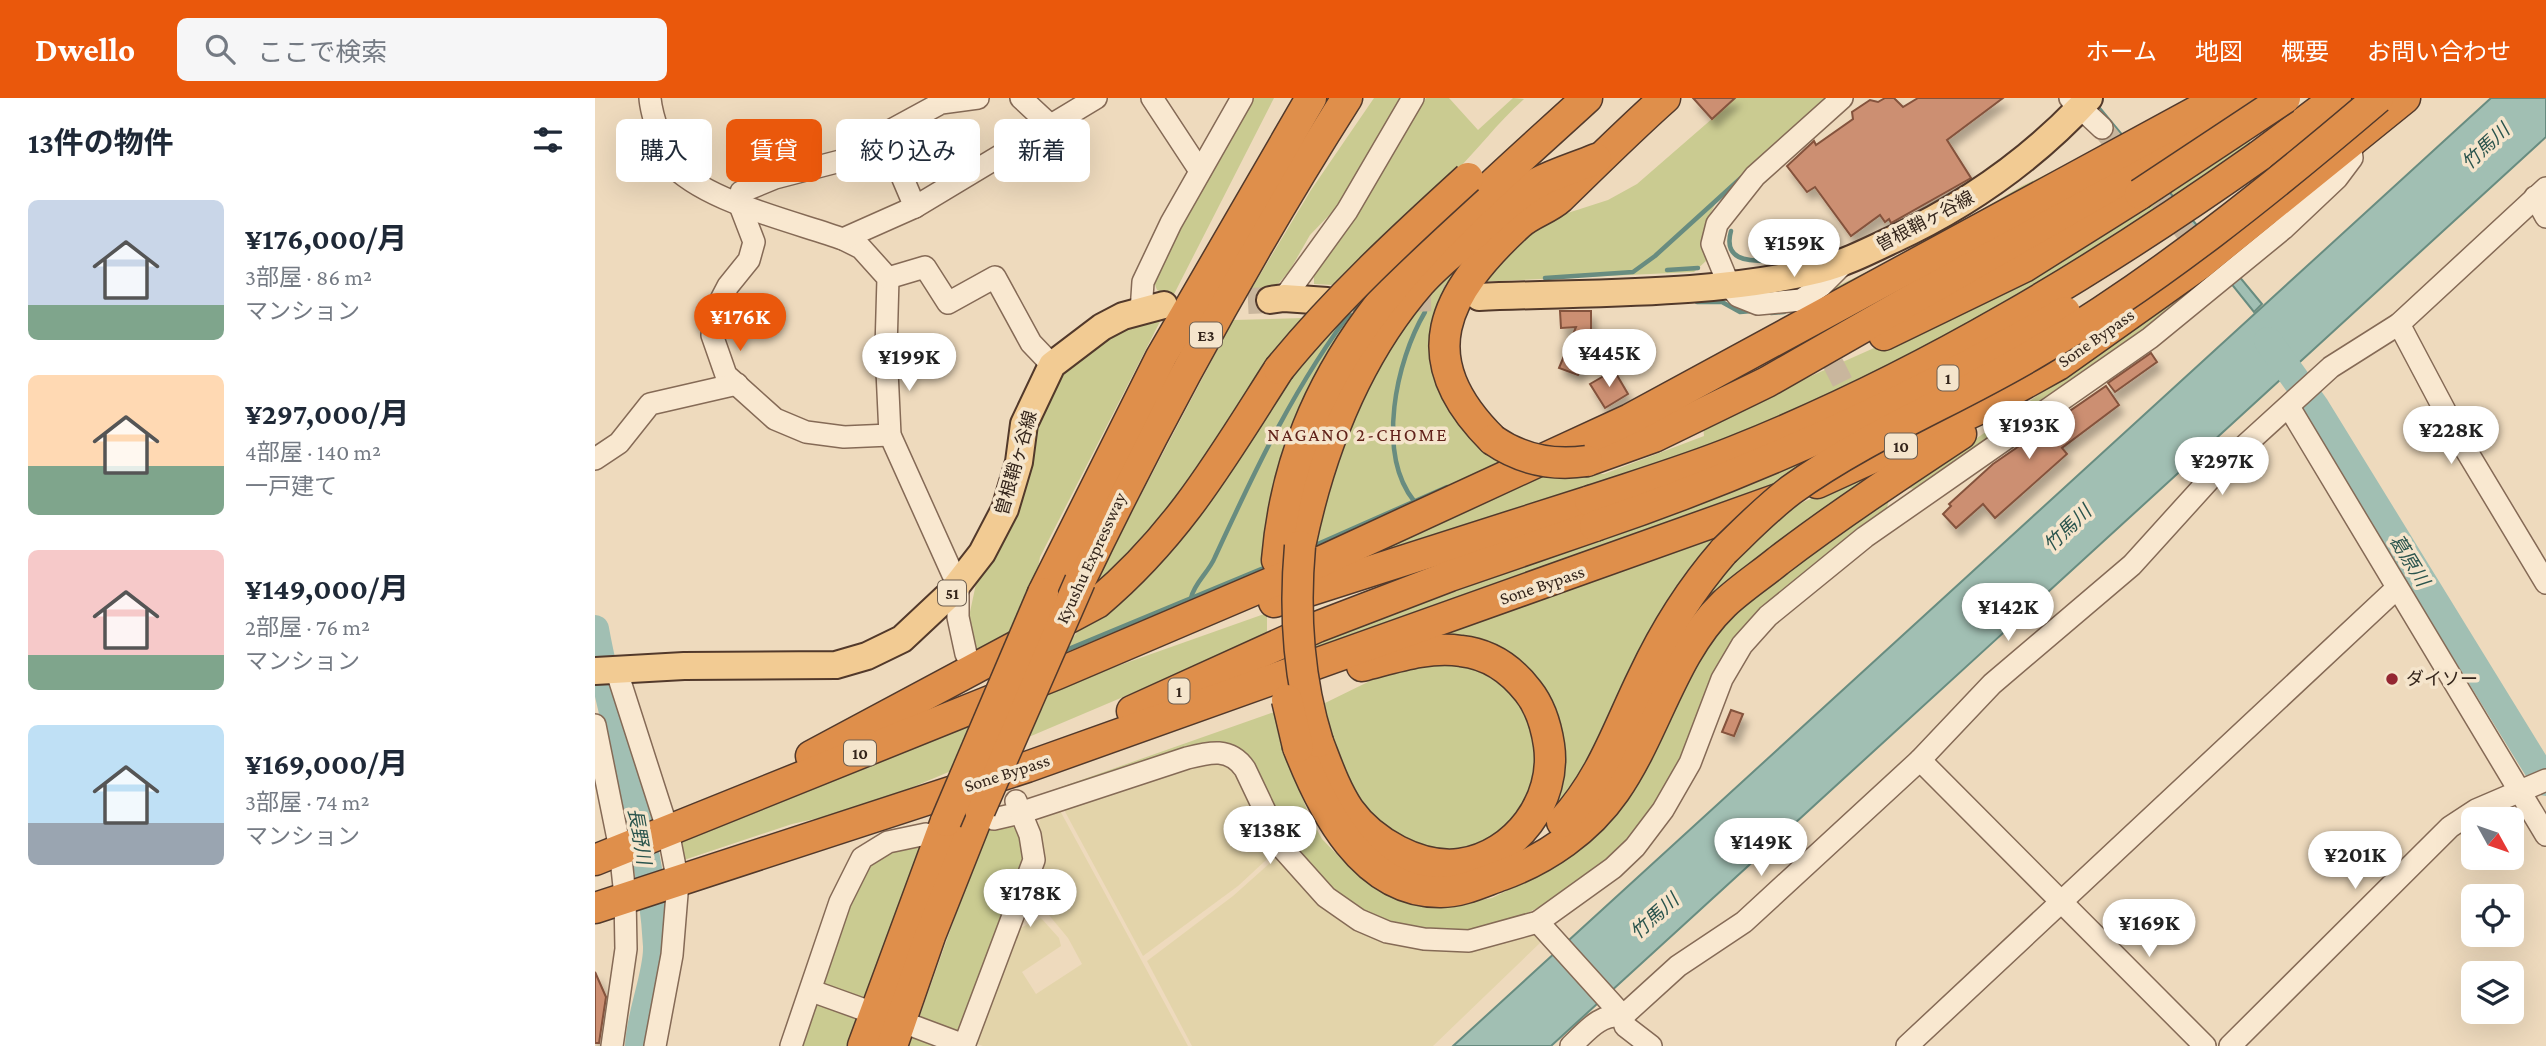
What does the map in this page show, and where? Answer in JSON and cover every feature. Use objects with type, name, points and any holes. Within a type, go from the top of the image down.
[{"type":"highway","points":[[1161,357],[1290,98]]},
{"type":"highway","name":"Kyushu Expressway","points":[[863,1046],[936,827],[1043,593],[1161,357],[1233,228],[1311,98]]},
{"type":"highway","name":"Kyushu Expressway","points":[[892,1046],[930,936],[987,814],[1080,581],[1187,369],[1252,253],[1347,98]]},
{"type":"highway","points":[[666,832],[1097,603],[1136,571],[1169,534],[1224,457],[1279,369],[1363,274],[1468,178],[1579,98]]},
{"type":"highway","points":[[1587,98],[1452,222],[1399,277],[1364,321],[1324,389],[1303,437],[1284,513],[1309,712],[1308,745],[1334,825],[1351,846],[1386,876],[1425,892],[1444,892],[1501,875],[1547,855],[1583,828],[1614,792],[1642,746],[1693,643],[1723,605],[1822,527],[2016,398],[2058,365]]},
{"type":"highway","points":[[1665,98],[1596,159],[1557,200],[1522,222],[1489,254],[1468,277],[1449,314],[1446,374],[1469,417],[1508,450],[1542,461],[1563,464],[1587,460],[1654,437],[1767,382],[2263,98]]},
{"type":"highway","name":"10","points":[[614,852],[1058,674],[1322,561],[1630,419],[2221,98]]},
{"type":"highway","points":[[1767,382],[1904,327],[2024,267],[2285,98]]},
{"type":"highway","name":"1","points":[[849,824],[1039,752],[1317,627],[1450,576],[1797,424],[1991,328],[2123,250],[2336,98]]},
{"type":"highway","name":"1","points":[[1058,674],[1592,513],[1672,500],[1807,446],[2003,348],[2070,309],[2203,222],[2369,98]]},
{"type":"highway","points":[[1501,875],[1550,836],[1597,777],[1669,625],[1692,588],[1724,551],[1768,508],[1827,467],[2038,352],[2145,282],[2275,184],[2378,98]]},
{"type":"highway","name":"Sone Bypass","points":[[595,908],[1027,767],[1738,515],[1835,476],[1979,409],[2058,365],[2200,264],[2405,98]]},
{"type":"highway","points":[[1289,553],[1345,400],[1384,330],[1421,282],[1447,255],[1510,201],[1538,183],[1596,159]]},
{"type":"highway","points":[[1027,767],[1192,722],[1331,673],[1429,650],[1462,651],[1492,659],[1518,677],[1536,700],[1546,730],[1551,760],[1549,783],[1530,820],[1518,835],[1495,853],[1459,864],[1426,861],[1389,846],[1367,831],[1308,745]]},
{"type":"main road","name":"曽根鞘ヶ谷線","points":[[1479,297],[1729,285],[1819,270],[1921,227],[2001,179],[2036,151],[2080,103]]},
{"type":"main road","points":[[1277,299],[1327,301]]},
{"type":"main road","name":"曽根鞘ヶ谷線","points":[[606,670],[836,665],[867,656],[902,639],[958,586],[982,553],[1005,509],[1019,462],[1024,424],[1052,365],[1102,327],[1123,316],[1152,309]]},
{"type":"street","points":[[650,98],[651,114],[673,167],[722,197],[843,239],[861,248],[888,278],[886,349],[890,435],[958,586],[958,617],[966,654]]},
{"type":"street","points":[[912,119],[941,103],[978,98]]},
{"type":"street","points":[[1021,98],[1044,119]]},
{"type":"street","points":[[1062,119],[1096,98]]},
{"type":"street","points":[[1152,98],[1200,172]]},
{"type":"street","points":[[1152,309],[1143,282],[1171,223],[1242,98]]},
{"type":"street","points":[[1277,299],[1347,211],[1413,98]]},
{"type":"street","points":[[1729,285],[1712,244],[1717,224],[1755,176],[1842,98]]},
{"type":"street","points":[[2080,103],[2102,128]]},
{"type":"street","points":[[987,814],[1214,751],[1239,760],[1283,849],[1326,897],[1359,920],[1387,932],[1424,939],[1469,941],[1538,922],[1613,868],[1635,847],[1663,810],[1690,763],[1722,679],[1742,645],[1768,616],[1903,500],[2150,338],[2217,273],[2283,229],[2337,178],[2352,158],[2350,145]]},
{"type":"street","points":[[843,239],[915,207],[994,160]]},
{"type":"street","points":[[836,162],[775,178],[741,192],[739,203],[754,242],[749,260],[728,286],[716,309],[712,335],[726,375],[775,419],[806,432],[844,437],[890,435]]},
{"type":"street","points":[[904,182],[915,207]]},
{"type":"street","points":[[1571,1046],[1598,1020],[1744,922],[1920,760],[1992,684],[2133,565],[2219,469],[2331,367],[2399,324],[2540,193],[2546,217]]},
{"type":"street","points":[[888,278],[925,267],[948,303],[995,277],[1031,343],[1052,365]]},
{"type":"street","points":[[2399,324],[2463,445],[2546,583]]},
{"type":"street","points":[[595,459],[619,443],[650,404],[737,384]]},
{"type":"street","points":[[2289,407],[2546,835]]},
{"type":"street","points":[[1907,1046],[2397,588]]},
{"type":"street","points":[[606,670],[666,832],[674,881],[672,955],[655,1046]]},
{"type":"street","points":[[595,725],[614,852],[629,895],[626,949],[612,1046]]},
{"type":"street","points":[[1920,760],[2205,1046]]},
{"type":"street","points":[[2229,1046],[2450,827],[2476,810],[2546,780]]},
{"type":"street","points":[[916,1027],[964,1045],[1034,860],[1030,835],[1018,807]]},
{"type":"street","points":[[849,824],[872,852]]},
{"type":"street","points":[[790,1046],[812,991],[840,902],[862,858],[888,842],[936,827]]},
{"type":"street","points":[[1538,922],[1617,1009],[1625,1026],[1651,1046]]},
{"type":"street","points":[[812,991],[862,1009]]},
{"type":"shaded area","points":[[1202,759],[1232,763],[1278,849],[1238,886],[1143,956],[1062,806]]},
{"type":"shaded area","points":[[1058,807],[1188,1046],[983,1046],[974,1043],[1012,932],[1041,918],[1059,938],[1061,946],[1022,972],[1036,994],[1082,964],[1068,938],[1029,891],[1040,819],[1044,812]]},
{"type":"shaded area","points":[[1278,856],[1289,865],[1533,934],[1541,942],[1433,1046],[1192,1046],[1147,961],[1233,896]]},
{"type":"green space","points":[[1244,98],[1274,98],[1040,557],[1036,578],[1007,641],[973,658],[967,626],[977,579],[1051,376],[1163,293],[1157,290],[1152,277]]},
{"type":"green space","points":[[1374,98],[1404,98],[1338,206],[1310,235],[1290,270],[1279,283],[1268,288],[1252,288],[1311,190]]},
{"type":"green space","points":[[1426,98],[1449,98],[1478,130],[1513,98],[1524,99],[1451,176],[1332,285],[1314,284],[1314,274]]},
{"type":"green space","points":[[1736,98],[1830,98],[1717,201],[1705,230],[1706,261],[1694,272],[1476,282],[1484,272],[1546,220],[1608,200],[1637,184]]},
{"type":"green space","points":[[2247,137],[2254,147],[2097,251],[1888,370],[1709,449],[1416,540],[1371,562],[1318,580],[1539,472],[1604,474],[1704,436],[1703,424],[1901,336]]},
{"type":"green space","points":[[2074,161],[2077,164],[1816,308],[1821,294],[1918,247],[2022,186]]},
{"type":"green space","points":[[1438,222],[1267,568],[1063,654],[1085,624],[1145,575],[1173,548],[1204,508],[1273,402],[1305,359],[1341,318]]},
{"type":"green space","points":[[1476,245],[1467,261],[1443,395],[1469,434],[1487,450],[1508,462],[1310,553],[1339,438],[1412,311]]},
{"type":"green space","points":[[2210,274],[2134,339],[1917,489],[1906,488]]},
{"type":"green space","points":[[1304,318],[1141,546],[1092,588],[1233,320]]},
{"type":"green space","points":[[1837,445],[1777,488],[1311,657],[1309,642],[1780,471]]},
{"type":"green space","points":[[1903,456],[1751,567],[1615,761],[1678,626],[1771,517]]},
{"type":"green space","points":[[1889,500],[1885,515],[1790,589],[1647,818],[1607,862],[1551,901],[1512,921],[1484,930],[1418,931],[1367,916],[1307,870],[1237,749],[1034,800],[1030,798],[1277,711],[1297,784],[1309,815],[1322,839],[1351,869],[1382,891],[1446,906],[1492,898],[1548,870],[1740,603]]},
{"type":"green space","points":[[1725,534],[1593,764],[1558,814],[1534,838],[1553,710],[1423,640]]},
{"type":"green space","points":[[1267,613],[1267,636],[1024,739],[1044,692]]},
{"type":"green space","points":[[1423,666],[1466,667],[1495,681],[1526,713],[1537,746],[1534,780],[1519,810],[1495,834],[1463,848],[1426,847],[1387,829],[1374,818],[1343,773],[1326,721],[1323,704],[1376,678]]},
{"type":"green space","points":[[972,722],[951,771],[863,808],[792,824],[681,861],[675,844]]},
{"type":"green space","points":[[1010,825],[1030,843],[969,1021],[948,1046],[909,1046],[987,827]]},
{"type":"green space","points":[[923,842],[849,1046],[798,1046],[811,1008],[828,989],[823,983],[845,916],[878,853]]},
{"type":"water","name":"竹馬川","points":[[2491,98],[2546,98],[2546,137],[1551,1046],[1453,1046]]},
{"type":"water","points":[[2095,107],[2100,108],[2262,304],[2254,312],[2104,125]]},
{"type":"building","points":[[1693,98],[1735,98],[1712,119]]},
{"type":"building","points":[[1885,98],[1894,98],[1903,107],[1918,98],[2003,98],[1947,140],[1971,178],[1891,223],[1889,219],[1885,222],[1880,215],[1851,236],[1815,187],[1807,192],[1787,166],[1814,141],[1816,145],[1853,119],[1852,112],[1870,100],[1878,102]]},
{"type":"building","points":[[1560,311],[1591,311],[1591,342],[1578,375],[1559,368],[1576,327],[1561,328]]},
{"type":"building","points":[[2151,353],[2157,362],[2115,392],[2108,383]]},
{"type":"building","points":[[1614,370],[1628,394],[1605,408],[1590,384]]},
{"type":"building","points":[[2106,386],[2119,405],[2062,448],[2067,454],[1995,518],[1983,504],[1956,528],[1943,514],[1951,506],[1949,504],[1993,464]]},
{"type":"building","points":[[1731,710],[1743,714],[1734,736],[1722,732]]},
{"type":"building","points":[[595,972],[606,997],[599,1043],[595,1043]]},
{"type":"waterway","points":[[1545,278],[1633,272],[1655,256],[1742,177]]},
{"type":"waterway","points":[[1731,231],[1729,241],[1734,253],[1745,259],[1768,261]]},
{"type":"waterway","points":[[1667,270],[1698,268]]},
{"type":"waterway","points":[[1697,302],[1722,302],[1740,312],[1752,311]]},
{"type":"waterway","points":[[1191,598],[1296,396],[1356,305]]},
{"type":"waterway","points":[[1414,501],[1402,481],[1396,458],[1394,407],[1406,355],[1425,312]]},
{"type":"waterway","points":[[1771,313],[1784,312]]},
{"type":"waterway","name":"葛原川","points":[[2268,341],[2316,408],[2546,782]]},
{"type":"waterway","points":[[1311,547],[1447,487]]},
{"type":"waterway","points":[[1066,650],[1266,567]]},
{"type":"waterway","name":"長野川","points":[[595,629],[640,826],[653,906],[657,957],[639,1046]]},
{"type":"tunnel","points":[[2102,128],[2204,255]]},
{"type":"tunnel","points":[[1327,301],[1478,297]]},
{"type":"tunnel","points":[[1209,303],[1270,300]]},
{"type":"tunnel","points":[[1805,308],[1857,411]]},
{"type":"place","name":"ダイソー","points":[[2392,679]]},
{"type":"district","name":"NAGANO 2-CHOME","points":[[1358,434]]}]
